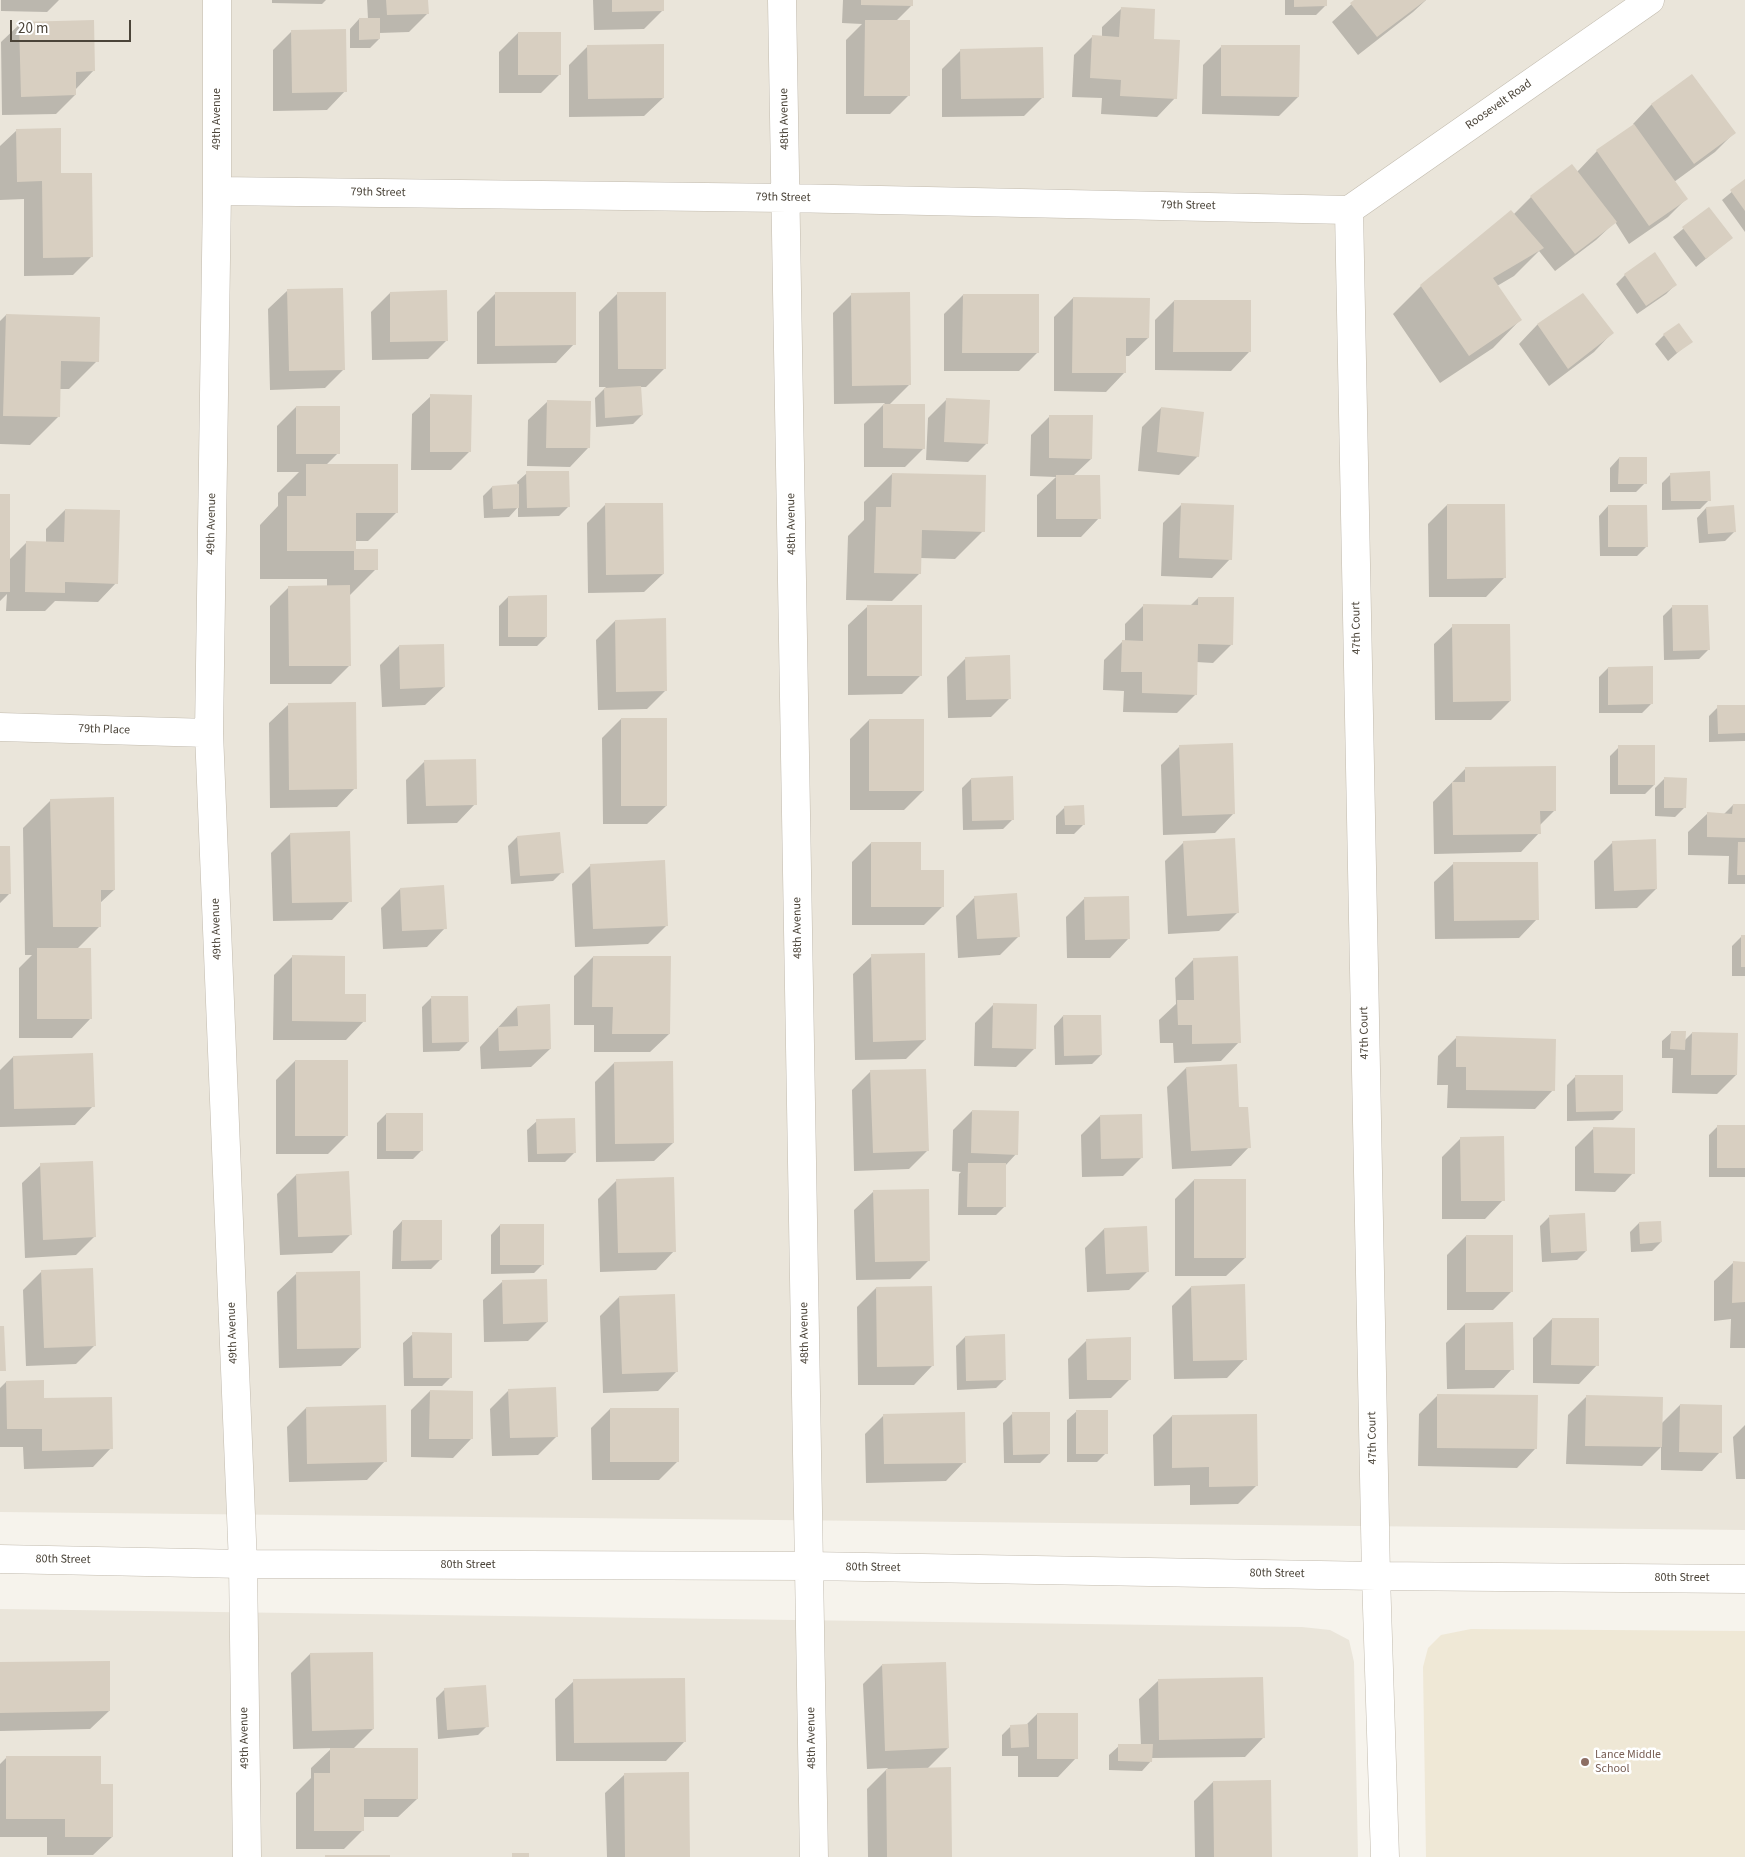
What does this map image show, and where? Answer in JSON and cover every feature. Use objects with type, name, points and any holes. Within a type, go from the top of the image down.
[{"type":"street","name":"49th Avenue","points":[[217,0],[208,732],[242,1564],[247,1857]]},
{"type":"street","name":"48th Avenue","points":[[782,0],[787,198],[814,1857]]},
{"type":"street","name":"Roosevelt Road","points":[[1349,210],[1650,0]]},
{"type":"street","name":"79th Street","points":[[216,191],[787,198],[1349,210]]},
{"type":"street","name":"47th Court","points":[[1349,210],[1376,1576],[1385,1857]]},
{"type":"street","name":"79th Place","points":[[0,727],[208,732]]},
{"type":"street","name":"80th Street","points":[[0,1559],[242,1564],[809,1566],[1376,1576],[1745,1579]]},
{"type":"shaded area","points":[[0,0],[1745,0],[1745,1530],[0,1512]]},
{"type":"shaded area","points":[[0,1609],[1302,1627],[1330,1630],[1349,1640],[1354,1662],[1358,1857],[0,1857]]},
{"type":"shaded area","name":"Lance Middle School","points":[[1471,1629],[1745,1631],[1745,1857],[1426,1857],[1423,1667],[1428,1648],[1441,1635]]},
{"type":"building","points":[[386,0],[428,0],[429,14],[387,15]]},
{"type":"building","points":[[612,0],[664,0],[664,11],[612,12]]},
{"type":"building","points":[[861,0],[913,0],[913,6],[861,5]]},
{"type":"building","points":[[1294,0],[1327,0],[1327,6],[1294,7]]},
{"type":"building","points":[[1354,0],[1426,0],[1377,37],[1350,3]]},
{"type":"building","points":[[1121,7],[1155,9],[1154,39],[1180,40],[1177,99],[1120,96],[1121,80],[1090,78],[1092,35],[1119,37]]},
{"type":"building","points":[[359,18],[380,18],[380,39],[359,40]]},
{"type":"building","points":[[94,20],[95,71],[76,72],[76,95],[21,97],[19,22]]},
{"type":"building","points":[[865,20],[910,20],[910,96],[864,96]]},
{"type":"building","points":[[346,29],[347,92],[292,93],[291,30]]},
{"type":"building","points":[[518,32],[561,32],[561,75],[518,75]]},
{"type":"building","points":[[664,44],[664,98],[588,99],[587,45]]},
{"type":"building","points":[[1221,45],[1300,45],[1299,97],[1221,96]]},
{"type":"building","points":[[1043,47],[1044,98],[961,99],[960,49]]},
{"type":"building","points":[[1692,74],[1736,133],[1694,164],[1651,104]]},
{"type":"building","points":[[1634,124],[1688,199],[1649,226],[1596,150]]},
{"type":"building","points":[[61,128],[61,173],[92,173],[93,257],[43,258],[42,181],[17,182],[16,129]]},
{"type":"building","points":[[1572,164],[1617,222],[1575,254],[1530,196]]},
{"type":"building","points":[[1745,179],[1745,211],[1730,190]]},
{"type":"building","points":[[1709,207],[1733,238],[1706,259],[1682,227]]},
{"type":"building","points":[[1511,210],[1544,248],[1493,278],[1522,320],[1469,356],[1420,285]]},
{"type":"building","points":[[1655,252],[1677,285],[1646,306],[1624,274]]},
{"type":"building","points":[[343,288],[345,370],[289,371],[287,289]]},
{"type":"building","points":[[447,290],[448,341],[390,342],[390,292]]},
{"type":"building","points":[[495,292],[576,292],[576,345],[495,346]]},
{"type":"building","points":[[617,292],[666,292],[666,369],[618,369]]},
{"type":"building","points":[[910,292],[911,385],[852,386],[851,293]]},
{"type":"building","points":[[1583,293],[1614,333],[1568,369],[1537,324]]},
{"type":"building","points":[[963,294],[1039,294],[1039,353],[962,353]]},
{"type":"building","points":[[1073,297],[1150,298],[1149,338],[1126,338],[1126,373],[1072,373]]},
{"type":"building","points":[[1174,300],[1251,300],[1251,352],[1173,352]]},
{"type":"building","points":[[6,314],[100,317],[99,362],[61,361],[60,417],[3,416]]},
{"type":"building","points":[[1679,323],[1693,342],[1677,353],[1663,334]]},
{"type":"building","points":[[641,386],[643,415],[605,418],[604,388]]},
{"type":"building","points":[[430,394],[472,395],[471,452],[430,452]]},
{"type":"building","points":[[946,398],[990,400],[988,444],[944,442]]},
{"type":"building","points":[[547,400],[591,401],[590,448],[546,448]]},
{"type":"building","points":[[883,404],[925,404],[925,449],[883,448]]},
{"type":"building","points":[[296,406],[340,406],[340,454],[296,454]]},
{"type":"building","points":[[1161,407],[1204,412],[1199,457],[1157,452]]},
{"type":"building","points":[[1049,415],[1093,415],[1092,459],[1049,458]]},
{"type":"building","points":[[1619,457],[1647,457],[1647,484],[1618,484]]},
{"type":"building","points":[[306,464],[398,464],[398,513],[356,513],[356,549],[378,549],[378,570],[354,570],[354,551],[287,551],[287,496],[306,496]]},
{"type":"building","points":[[526,471],[569,471],[570,507],[527,508]]},
{"type":"building","points":[[1710,471],[1711,501],[1671,501],[1670,473]]},
{"type":"building","points":[[892,473],[986,475],[985,532],[922,530],[921,574],[874,573],[876,507],[891,507]]},
{"type":"building","points":[[1056,475],[1100,475],[1101,519],[1056,519]]},
{"type":"building","points":[[519,484],[519,508],[493,509],[492,486]]},
{"type":"building","points":[[0,494],[10,494],[10,592],[0,592]]},
{"type":"building","points":[[605,503],[663,503],[664,574],[606,575]]},
{"type":"building","points":[[1181,503],[1234,505],[1232,560],[1179,558]]},
{"type":"building","points":[[1447,504],[1505,504],[1506,578],[1447,579]]},
{"type":"building","points":[[1608,505],[1647,505],[1648,547],[1608,547]]},
{"type":"building","points":[[1734,505],[1736,532],[1708,534],[1706,507]]},
{"type":"building","points":[[65,509],[120,510],[118,584],[65,582],[65,593],[25,592],[26,541],[64,542]]},
{"type":"building","points":[[350,585],[351,666],[289,666],[288,586]]},
{"type":"building","points":[[547,595],[547,637],[508,637],[508,596]]},
{"type":"building","points":[[1198,597],[1234,597],[1233,645],[1198,644],[1197,695],[1142,693],[1142,672],[1121,672],[1122,640],[1143,641],[1143,604],[1198,605]]},
{"type":"building","points":[[867,605],[922,605],[922,676],[867,676]]},
{"type":"building","points":[[1672,605],[1708,605],[1710,650],[1673,651]]},
{"type":"building","points":[[666,618],[667,691],[616,692],[615,620]]},
{"type":"building","points":[[1452,624],[1510,624],[1511,701],[1453,702]]},
{"type":"building","points":[[444,644],[445,687],[400,689],[399,645]]},
{"type":"building","points":[[1010,655],[1011,699],[966,700],[965,657]]},
{"type":"building","points":[[1653,666],[1653,704],[1608,705],[1608,667]]},
{"type":"building","points":[[356,702],[357,789],[289,790],[288,703]]},
{"type":"building","points":[[1717,705],[1745,705],[1745,733],[1718,734]]},
{"type":"building","points":[[621,718],[667,718],[667,806],[621,806]]},
{"type":"building","points":[[869,719],[924,719],[924,791],[869,791]]},
{"type":"building","points":[[1233,743],[1235,814],[1182,816],[1179,745]]},
{"type":"building","points":[[1618,745],[1655,745],[1655,785],[1618,785]]},
{"type":"building","points":[[476,759],[477,805],[426,806],[424,760]]},
{"type":"building","points":[[1556,766],[1556,811],[1540,811],[1541,834],[1453,835],[1452,782],[1465,782],[1465,767]]},
{"type":"building","points":[[1013,776],[1014,820],[972,821],[971,778]]},
{"type":"building","points":[[1664,777],[1687,778],[1686,808],[1664,808]]},
{"type":"building","points":[[114,797],[115,890],[101,890],[101,927],[53,927],[50,799]]},
{"type":"building","points":[[1733,804],[1745,804],[1745,838],[1707,837],[1707,812],[1732,814]]},
{"type":"building","points":[[1084,805],[1085,825],[1065,825],[1064,806]]},
{"type":"building","points":[[350,831],[352,902],[292,903],[290,833]]},
{"type":"building","points":[[560,832],[564,873],[520,876],[517,836]]},
{"type":"building","points":[[1235,838],[1239,913],[1187,916],[1183,841]]},
{"type":"building","points":[[1656,839],[1657,889],[1614,891],[1612,841]]},
{"type":"building","points":[[871,842],[921,842],[921,870],[944,870],[944,907],[871,907]]},
{"type":"building","points":[[1738,842],[1745,842],[1745,875],[1737,875]]},
{"type":"building","points":[[0,846],[10,846],[11,894],[0,894]]},
{"type":"building","points":[[665,860],[668,926],[593,929],[590,864]]},
{"type":"building","points":[[1453,862],[1538,862],[1539,920],[1454,921]]},
{"type":"building","points":[[444,885],[447,929],[402,931],[400,888]]},
{"type":"building","points":[[1017,893],[1020,937],[977,939],[974,896]]},
{"type":"building","points":[[1129,896],[1130,939],[1085,940],[1084,897]]},
{"type":"building","points":[[1741,935],[1745,935],[1745,967],[1741,967]]},
{"type":"building","points":[[37,948],[91,948],[92,1019],[37,1019]]},
{"type":"building","points":[[925,953],[926,1040],[873,1042],[871,954]]},
{"type":"building","points":[[292,955],[345,956],[345,994],[366,994],[366,1022],[292,1021]]},
{"type":"building","points":[[593,956],[671,956],[670,1034],[612,1034],[613,1007],[592,1007]]},
{"type":"building","points":[[1238,956],[1241,1043],[1192,1044],[1192,1025],[1178,1025],[1177,1000],[1194,1000],[1193,958]]},
{"type":"building","points":[[431,996],[468,996],[469,1042],[432,1043]]},
{"type":"building","points":[[993,1003],[1037,1004],[1036,1049],[992,1048]]},
{"type":"building","points":[[550,1004],[551,1049],[499,1051],[498,1027],[518,1026],[517,1006]]},
{"type":"building","points":[[1063,1015],[1101,1015],[1102,1055],[1064,1056]]},
{"type":"building","points":[[1671,1031],[1686,1031],[1685,1050],[1670,1049]]},
{"type":"building","points":[[1692,1032],[1738,1033],[1737,1075],[1691,1075]]},
{"type":"building","points":[[1456,1036],[1556,1039],[1555,1091],[1466,1090],[1466,1067],[1456,1067]]},
{"type":"building","points":[[93,1053],[95,1107],[14,1109],[13,1056]]},
{"type":"building","points":[[295,1060],[348,1060],[348,1136],[295,1136]]},
{"type":"building","points":[[673,1061],[674,1143],[615,1144],[614,1062]]},
{"type":"building","points":[[1237,1064],[1239,1107],[1248,1107],[1251,1148],[1191,1151],[1186,1067]]},
{"type":"building","points":[[926,1069],[929,1151],[873,1153],[870,1070]]},
{"type":"building","points":[[1575,1075],[1623,1075],[1623,1111],[1576,1112]]},
{"type":"building","points":[[972,1110],[1019,1111],[1018,1155],[971,1153]]},
{"type":"building","points":[[386,1113],[423,1113],[423,1151],[386,1151]]},
{"type":"building","points":[[1142,1114],[1143,1158],[1101,1159],[1100,1115]]},
{"type":"building","points":[[575,1118],[576,1153],[537,1154],[536,1119]]},
{"type":"building","points":[[1717,1125],[1745,1125],[1745,1168],[1717,1168]]},
{"type":"building","points":[[1593,1127],[1635,1128],[1635,1174],[1594,1173]]},
{"type":"building","points":[[1504,1136],[1505,1201],[1461,1201],[1460,1137]]},
{"type":"building","points":[[93,1161],[96,1237],[43,1240],[40,1163]]},
{"type":"building","points":[[968,1163],[1006,1163],[1006,1207],[967,1207]]},
{"type":"building","points":[[349,1171],[352,1235],[298,1237],[296,1174]]},
{"type":"building","points":[[674,1177],[676,1252],[618,1253],[616,1179]]},
{"type":"building","points":[[1194,1179],[1246,1179],[1246,1258],[1194,1258]]},
{"type":"building","points":[[929,1189],[930,1261],[875,1262],[873,1190]]},
{"type":"building","points":[[1585,1213],[1587,1251],[1551,1253],[1549,1215]]},
{"type":"building","points":[[402,1220],[442,1220],[442,1260],[401,1261]]},
{"type":"building","points":[[1661,1221],[1662,1242],[1640,1244],[1639,1222]]},
{"type":"building","points":[[500,1224],[544,1224],[544,1265],[500,1265]]},
{"type":"building","points":[[1147,1226],[1149,1272],[1106,1274],[1104,1228]]},
{"type":"building","points":[[1466,1235],[1513,1235],[1513,1292],[1466,1292]]},
{"type":"building","points":[[1733,1261],[1745,1262],[1745,1302],[1732,1303]]},
{"type":"building","points":[[93,1268],[96,1346],[44,1348],[41,1270]]},
{"type":"building","points":[[360,1271],[361,1348],[297,1349],[296,1272]]},
{"type":"building","points":[[547,1279],[548,1322],[503,1324],[502,1280]]},
{"type":"building","points":[[1245,1284],[1247,1360],[1193,1361],[1191,1286]]},
{"type":"building","points":[[932,1286],[934,1366],[877,1367],[876,1287]]},
{"type":"building","points":[[675,1294],[678,1372],[622,1374],[619,1296]]},
{"type":"building","points":[[1552,1318],[1599,1318],[1599,1366],[1551,1365]]},
{"type":"building","points":[[1513,1322],[1514,1370],[1465,1370],[1465,1323]]},
{"type":"building","points":[[0,1326],[4,1326],[6,1371],[0,1371]]},
{"type":"building","points":[[412,1332],[452,1333],[452,1378],[413,1378]]},
{"type":"building","points":[[1005,1334],[1006,1380],[966,1381],[965,1336]]},
{"type":"building","points":[[1131,1337],[1131,1380],[1087,1380],[1086,1339]]},
{"type":"building","points":[[44,1380],[44,1398],[112,1397],[113,1449],[42,1451],[42,1429],[7,1429],[6,1381]]},
{"type":"building","points":[[556,1387],[558,1437],[510,1438],[508,1389]]},
{"type":"building","points":[[430,1390],[473,1391],[473,1439],[429,1439]]},
{"type":"building","points":[[1437,1394],[1538,1395],[1537,1449],[1437,1448]]},
{"type":"building","points":[[1586,1395],[1663,1397],[1662,1447],[1585,1446]]},
{"type":"building","points":[[1680,1404],[1722,1405],[1722,1453],[1679,1452]]},
{"type":"building","points":[[386,1405],[387,1462],[307,1464],[306,1407]]},
{"type":"building","points":[[610,1408],[679,1408],[679,1462],[610,1462]]},
{"type":"building","points":[[1076,1410],[1108,1410],[1108,1454],[1076,1454]]},
{"type":"building","points":[[965,1412],[966,1463],[884,1464],[883,1414]]},
{"type":"building","points":[[1012,1412],[1050,1412],[1050,1454],[1013,1455]]},
{"type":"building","points":[[1257,1414],[1258,1486],[1209,1487],[1209,1467],[1172,1468],[1172,1415]]},
{"type":"building","points":[[373,1652],[374,1729],[312,1731],[310,1653]]},
{"type":"building","points":[[110,1661],[110,1711],[0,1713],[0,1662]]},
{"type":"building","points":[[946,1662],[949,1748],[885,1751],[882,1664]]},
{"type":"building","points":[[1263,1677],[1265,1738],[1159,1740],[1158,1679]]},
{"type":"building","points":[[685,1678],[686,1742],[574,1743],[573,1679]]},
{"type":"building","points":[[486,1685],[489,1727],[447,1730],[444,1688]]},
{"type":"building","points":[[1037,1713],[1078,1713],[1078,1759],[1037,1759]]},
{"type":"building","points":[[1028,1724],[1029,1747],[1011,1748],[1010,1725]]},
{"type":"building","points":[[1118,1744],[1153,1744],[1152,1762],[1118,1761]]},
{"type":"building","points":[[330,1748],[418,1748],[418,1799],[364,1799],[364,1831],[314,1831],[314,1773],[330,1773]]},
{"type":"building","points":[[6,1756],[101,1756],[101,1784],[113,1784],[113,1837],[65,1837],[65,1819],[6,1819]]},
{"type":"building","points":[[951,1767],[952,1857],[887,1857],[886,1769]]},
{"type":"building","points":[[689,1772],[690,1857],[625,1857],[624,1773]]},
{"type":"building","points":[[1271,1780],[1272,1857],[1214,1857],[1213,1781]]},
{"type":"building","points":[[512,1853],[529,1853],[529,1857],[512,1857]]},
{"type":"building","points":[[325,1855],[390,1855],[390,1857],[325,1857]]},
{"type":"place","name":"Lance Middle School","points":[[1585,1762]]}]
